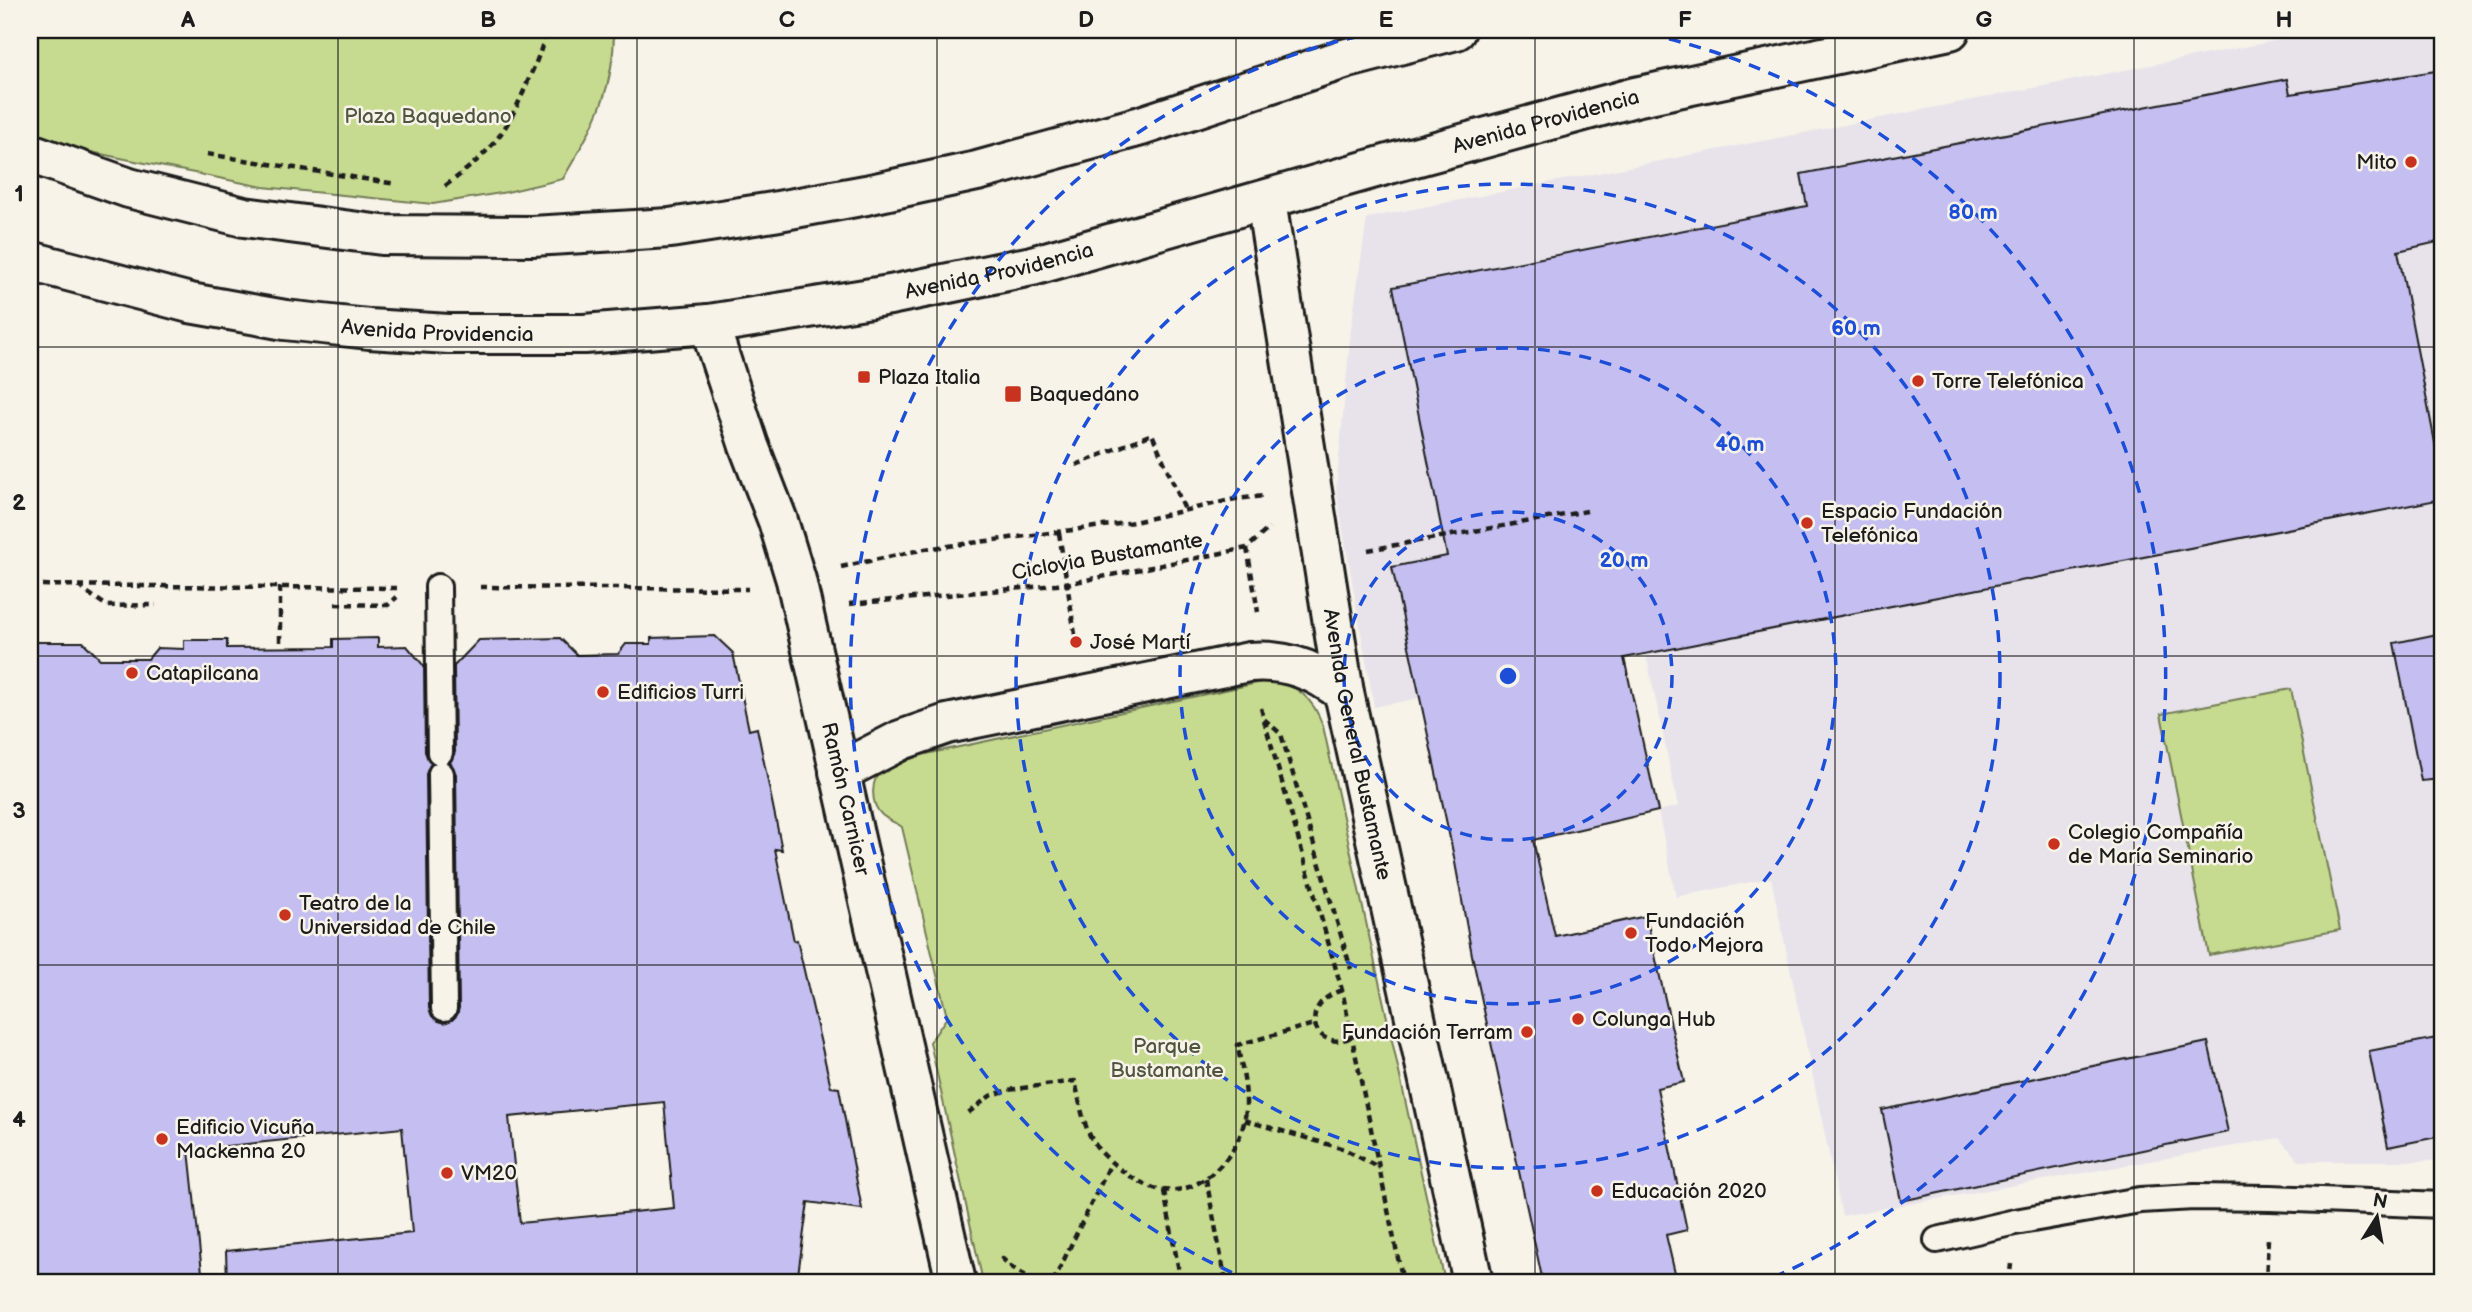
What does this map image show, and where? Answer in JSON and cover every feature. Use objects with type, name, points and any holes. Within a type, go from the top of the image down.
[{"type":"main road","points":[[30,153],[129,188],[244,217],[382,235],[532,236],[670,228],[866,195],[977,170],[1141,126],[1344,59],[1456,30]]},
{"type":"main road","name":"Avenida Providencia","points":[[30,261],[190,303],[285,320],[369,329],[449,334],[584,334],[709,324],[890,295],[1032,266],[1635,97],[1951,30]]},
{"type":"main road","name":"Avenida General Bustamante","points":[[1266,201],[1344,693],[1473,1282]]},
{"type":"main road","name":"Ramón Carnicer","points":[[709,324],[749,446],[778,521],[799,595],[956,1282]]},
{"type":"main road","points":[[839,772],[901,740],[947,724],[1249,662],[1273,661],[1298,666],[1322,677],[1344,693]]},
{"type":"lane","points":[[438,587],[444,1008]]},
{"type":"lane","points":[[1937,1240],[2015,1222],[2140,1200],[2193,1197],[2270,1198],[2442,1205]]},
{"type":"path","points":[[439,190],[475,164],[498,139],[515,114],[544,44],[546,30]]},
{"type":"path","points":[[205,154],[398,184]]},
{"type":"path","points":[[1076,465],[1152,434],[1185,510]]},
{"type":"path","points":[[30,585],[771,589],[799,595],[822,571],[925,549],[1134,522],[1235,499],[1313,492]]},
{"type":"path","name":"Ciclovia Bustamante","points":[[799,595],[1066,584],[1247,548],[1313,492]]},
{"type":"path","points":[[1322,559],[1587,511]]},
{"type":"path","points":[[1059,533],[1086,696]]},
{"type":"path","points":[[1247,548],[1259,618],[1248,642],[1249,662],[1342,990],[1403,1282]]},
{"type":"path","points":[[78,586],[107,606],[156,606]]},
{"type":"path","points":[[280,587],[280,647]]},
{"type":"path","points":[[335,604],[388,605]]},
{"type":"path","points":[[1264,719],[1280,734],[1353,973]]},
{"type":"path","points":[[1342,990],[1329,994],[1319,1002],[1314,1013],[1314,1024],[1320,1035],[1331,1040],[1343,1041],[1353,1035]]},
{"type":"path","points":[[965,1115],[990,1096],[1008,1090],[1075,1081],[1095,1145],[1111,1163],[1148,1186],[1164,1191],[1186,1188],[1206,1179],[1224,1162],[1235,1146],[1244,1120],[1246,1094],[1237,1045],[1314,1024]]},
{"type":"path","points":[[1244,1120],[1345,1149],[1380,1168]]},
{"type":"path","points":[[1053,1282],[1111,1163]]},
{"type":"path","points":[[1206,1179],[1226,1282]]},
{"type":"path","points":[[1164,1191],[1181,1282]]},
{"type":"path","points":[[994,1250],[1010,1267],[1030,1279],[1044,1282]]},
{"type":"shaded area","points":[[2331,30],[2442,30],[2442,1161],[2299,1161],[2279,1138],[1842,1216],[1771,878],[1676,897],[1658,811],[1678,806],[1646,654],[1374,707],[1336,490],[1351,328],[1367,218]]},
{"type":"green space","name":"Plaza Baquedano","points":[[30,30],[614,30],[606,91],[592,125],[563,179],[507,192],[433,204],[263,187],[86,151],[30,132]]},
{"type":"green space","name":"Parque Bustamante","points":[[1267,681],[1287,685],[1302,694],[1314,707],[1323,726],[1445,1282],[983,1282],[930,1042],[947,1017],[902,827],[884,817],[875,805],[873,792],[876,779],[883,769],[903,759]]},
{"type":"green space","points":[[2291,689],[2340,930],[2209,955],[2161,714]]},
{"type":"building","name":"Torre Telefónica","points":[[2442,70],[2442,241],[2398,251],[2442,479],[2442,499],[1624,658],[1658,811],[1533,840],[1555,936],[1646,916],[1684,1082],[1657,1088],[1687,1230],[1666,1235],[1677,1282],[1543,1282],[1392,567],[1447,556],[1393,287],[1807,206],[1801,174],[2287,79],[2290,94]]},
{"type":"building","points":[[2442,633],[2442,779],[2421,781],[2394,643]]},
{"type":"building","points":[[715,636],[733,653],[749,730],[757,728],[782,850],[775,849],[794,941],[797,940],[831,1087],[839,1088],[862,1209],[808,1202],[797,1282],[227,1282],[226,1251],[412,1233],[402,1128],[189,1150],[203,1282],[30,1282],[30,642],[83,642],[100,659],[148,659],[157,648],[184,649],[184,640],[227,640],[227,648],[333,647],[333,639],[378,638],[378,647],[407,646],[424,666],[425,752],[431,763],[426,774],[429,1008],[432,1016],[444,1023],[457,1015],[459,1008],[456,774],[450,763],[455,752],[454,666],[479,640],[560,638],[577,655],[618,654],[626,644],[651,644],[651,638]],"holes":[[[664,1102],[674,1208],[520,1223],[509,1117]]]},
{"type":"building","points":[[2442,1037],[2442,1136],[2388,1147],[2369,1051]]},
{"type":"building","points":[[2208,1042],[2228,1132],[1901,1201],[1882,1110]]},
{"type":"place","name":"Mito","points":[[2411,162]]},
{"type":"place","name":"Plaza Italia","points":[[864,377]]},
{"type":"place","name":"Torre Telefónica","points":[[1918,381]]},
{"type":"place","name":"Baquedano","points":[[1013,394]]},
{"type":"place","name":"Espacio Fundación Telefónica","points":[[1807,523]]},
{"type":"place","name":"José Martí","points":[[1076,642]]},
{"type":"place","name":"Catapilcana","points":[[132,673]]},
{"type":"place","name":"Edificios Turri","points":[[603,692]]},
{"type":"place","name":"Colegio Compañía de María Seminario","points":[[2054,844]]},
{"type":"place","name":"Teatro de la Universidad de Chile","points":[[285,915]]},
{"type":"place","name":"Fundación Todo Mejora","points":[[1631,933]]},
{"type":"place","name":"Colunga Hub","points":[[1578,1019]]},
{"type":"place","name":"Fundación Terram","points":[[1527,1032]]},
{"type":"place","name":"Edificio Vicuña Mackenna 20","points":[[162,1139]]},
{"type":"place","name":"VM20","points":[[447,1173]]},
{"type":"place","name":"Educación 2020","points":[[1597,1191]]}]
